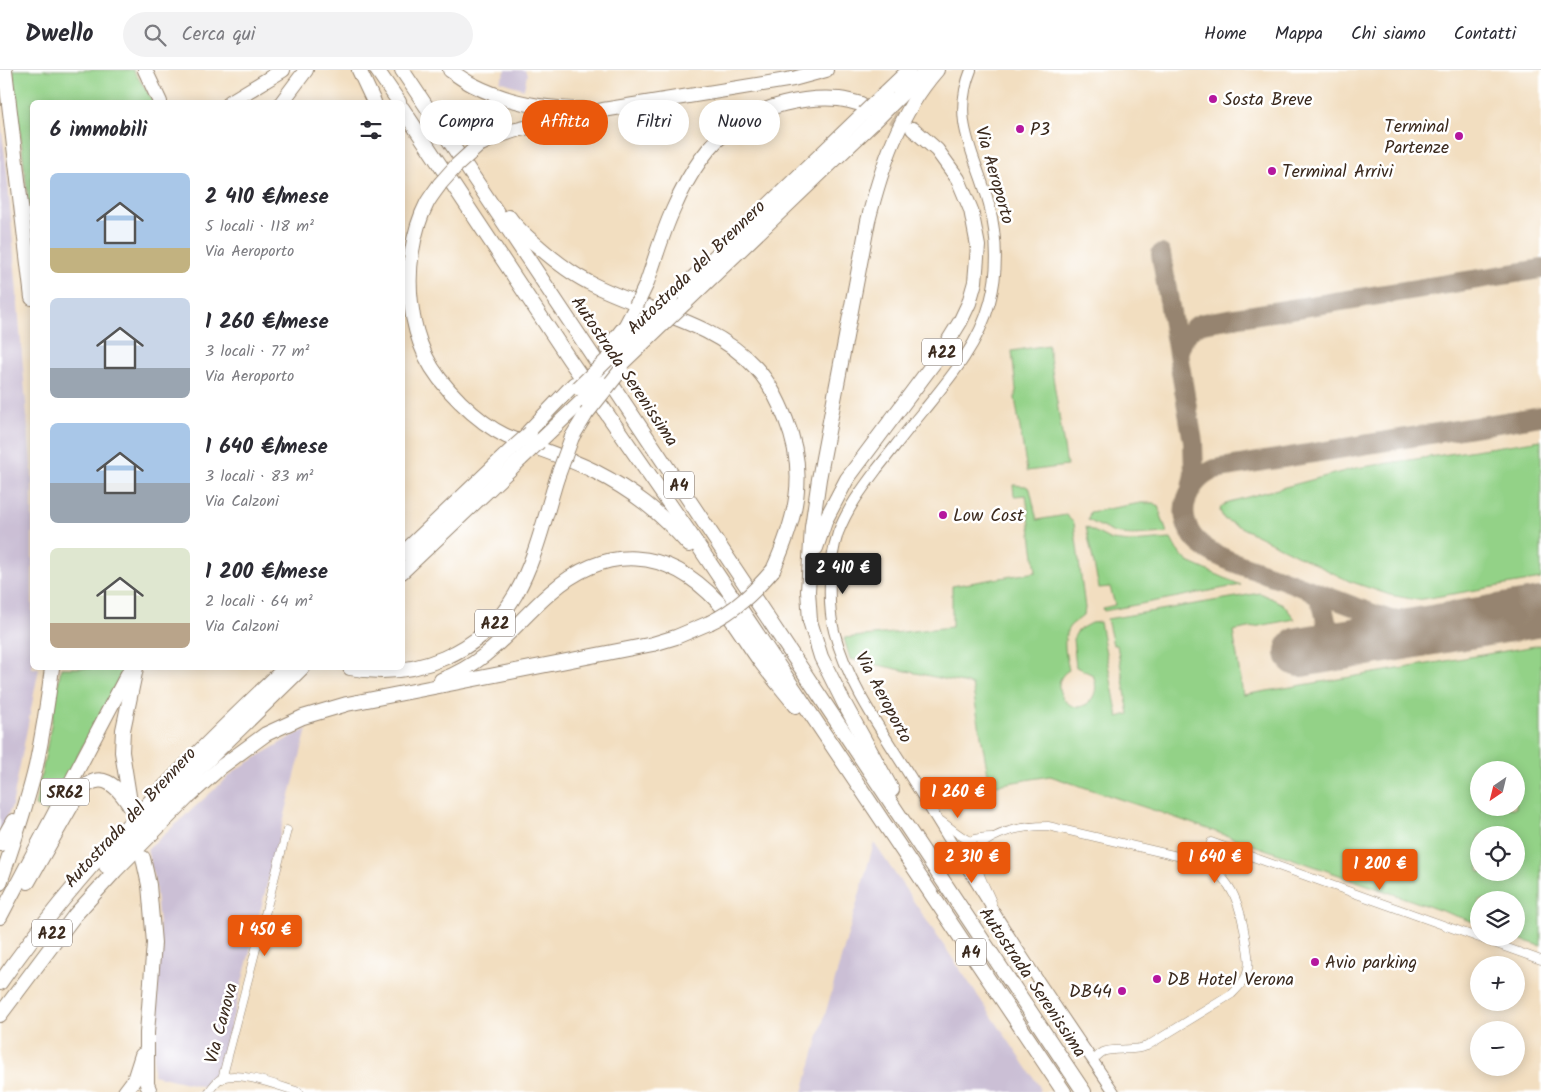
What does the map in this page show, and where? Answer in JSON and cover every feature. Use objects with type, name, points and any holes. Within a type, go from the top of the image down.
[{"type":"highway","points":[[5,70],[30,281]]},
{"type":"highway","points":[[145,70],[159,100]]},
{"type":"highway","points":[[149,70],[154,88]]},
{"type":"highway","points":[[233,100],[283,70]]},
{"type":"highway","points":[[284,100],[306,70]]},
{"type":"highway","points":[[359,70],[373,100]]},
{"type":"highway","points":[[377,70],[398,100]]},
{"type":"highway","name":"Autostrada Serenissima","points":[[402,70],[1084,1092]]},
{"type":"highway","points":[[450,70],[472,85],[503,97],[522,102]]},
{"type":"highway","points":[[608,109],[774,82],[826,70]]},
{"type":"highway","name":"Autostrada del Brennero","points":[[892,95],[908,70]]},
{"type":"highway","name":"Autostrada del Brennero","points":[[612,363],[678,301],[866,113],[927,70]]},
{"type":"highway","points":[[809,565],[819,479],[868,221],[883,167],[906,127],[912,103],[937,70]]},
{"type":"highway","points":[[0,1015],[75,915],[115,870],[221,767],[266,734],[303,716],[347,704],[653,644],[676,637],[722,617],[737,606],[773,570],[786,542],[795,510],[798,480],[797,454],[793,436],[782,410],[756,368],[737,351],[712,334],[589,283],[548,256],[512,222],[463,150],[417,93]]},
{"type":"highway","points":[[612,363],[617,338],[646,285],[673,210],[690,178],[710,148],[733,127],[763,110],[802,100],[838,99],[866,113]]},
{"type":"highway","name":"Autostrada Serenissima","points":[[405,113],[569,359],[877,811],[1064,1092]]},
{"type":"highway","name":"A22","points":[[809,565],[826,518],[847,479],[939,356],[969,304],[975,282],[978,246],[971,210],[958,179],[937,150],[906,127]]},
{"type":"highway","points":[[522,129],[498,136],[479,145],[456,166],[427,203],[414,243],[410,293],[417,335],[426,358],[437,375],[465,407],[493,428],[505,435],[594,471],[635,494],[651,506],[678,533],[728,590]]},
{"type":"highway","name":"Autostrada del Brennero","points":[[405,569],[516,451],[578,390],[651,336],[656,321]]},
{"type":"highway","name":"A22","points":[[405,669],[428,664],[461,650],[489,630],[512,602],[525,576],[540,536],[556,478],[572,437],[612,363]]},
{"type":"highway","points":[[405,551],[494,467],[516,451]]},
{"type":"highway","points":[[410,692],[458,674],[474,664],[493,650],[556,588],[588,567],[622,559],[662,562],[683,573],[720,605],[762,664],[877,811]]},
{"type":"highway","name":"A4","points":[[809,565],[810,621],[821,657],[844,704],[941,878]]},
{"type":"highway","name":"SR62","points":[[0,883],[35,767],[52,670]]},
{"type":"highway","name":"SR62","points":[[0,917],[130,670]]},
{"type":"highway","name":"SR62","points":[[0,930],[82,788],[96,780],[108,782],[118,788],[130,808],[122,752],[123,730],[136,670]]},
{"type":"highway","points":[[229,722],[271,670]]},
{"type":"highway","name":"Autostrada del Brennero","points":[[0,983],[51,915],[104,850],[150,800],[283,670]]},
{"type":"highway","name":"Autostrada del Brennero","points":[[0,1005],[75,904],[108,864],[170,797],[300,670]]},
{"type":"highway","name":"SR62","points":[[0,844],[9,830],[35,767]]},
{"type":"highway","points":[[143,858],[149,885],[154,943],[147,1033],[147,1084],[150,1092]]},
{"type":"highway","points":[[125,1092],[134,1080],[140,1065],[147,1033]]},
{"type":"highway","points":[[1048,1067],[1058,1092]]},
{"type":"street","name":"Via Aeroporto","points":[[971,70],[963,97],[963,122],[989,204],[996,241],[996,271],[991,300],[982,327],[967,355],[855,498],[838,534],[831,569],[830,600],[834,629],[849,674],[935,817],[998,918],[1114,1092]]},
{"type":"street","points":[[935,817],[960,836],[970,840]]},
{"type":"street","points":[[960,856],[964,846],[970,840],[992,837],[1028,826],[1048,826],[1203,862],[1223,877],[1235,898],[1244,929],[1248,954],[1248,968],[1240,987],[1232,994],[1147,1046],[1132,1050],[1104,1052],[1093,1060]]},
{"type":"street","name":"Via Canova","points":[[222,1079],[287,830]]},
{"type":"street","points":[[960,856],[979,848],[992,837]]},
{"type":"street","points":[[1211,842],[1541,960]]},
{"type":"street","points":[[979,848],[976,859],[977,870],[998,918]]},
{"type":"street","points":[[208,1092],[214,1085],[228,1076],[240,1077],[299,1092]]},
{"type":"shaded area","points":[[506,70],[525,70],[527,75],[524,89],[500,81]]},
{"type":"shaded area","points":[[0,117],[7,171],[30,452],[30,670],[39,670],[12,806],[0,833]]},
{"type":"shaded area","points":[[307,729],[220,1068],[205,1087],[153,1075],[160,936],[155,883],[147,850],[236,770]]},
{"type":"shaded area","points":[[874,843],[1040,1087],[1039,1092],[803,1092]]},
{"type":"green space","points":[[13,70],[133,70],[153,100],[30,100],[30,216]]},
{"type":"green space","points":[[1048,345],[1067,466],[1027,471],[1015,398],[1016,390],[1012,351]]},
{"type":"green space","points":[[1541,440],[1541,579],[1417,600],[1390,595],[1349,581],[1224,519],[1220,511],[1221,507],[1229,502],[1356,468]]},
{"type":"green space","points":[[1013,485],[1026,486],[1030,489],[1037,520],[1066,515],[1074,523],[1085,608],[1084,615],[1070,626],[1067,631],[1065,642],[1069,670],[1062,677],[1059,685],[1060,693],[1064,700],[1071,705],[1078,707],[1086,705],[1093,697],[1096,689],[1093,675],[1076,667],[1073,639],[1078,630],[1091,623],[1100,622],[1118,717],[1129,714],[1117,645],[1113,645],[1107,619],[1260,593],[1283,604],[1295,619],[1233,631],[1243,695],[1541,645],[1541,946],[1525,941],[1525,891],[1470,891],[1470,921],[1162,813],[1050,776],[990,786],[972,685],[850,659],[844,638],[952,627],[952,586],[1036,572],[1026,495],[1014,496]]},
{"type":"green space","points":[[1141,503],[1154,503],[1158,506],[1167,533],[1132,535],[1114,533],[1088,520],[1090,512]]},
{"type":"green space","points":[[1086,527],[1111,540],[1130,542],[1171,539],[1177,550],[1188,562],[1241,585],[1104,611],[1103,608],[1115,605],[1110,587],[1099,588]]},
{"type":"green space","points":[[61,670],[123,670],[48,812],[35,806]]},
{"type":"taxiway","points":[[1161,254],[1193,442],[1194,474],[1191,488]]},
{"type":"taxiway","points":[[1178,354],[1186,335],[1193,328],[1203,323],[1541,269]]},
{"type":"taxiway","points":[[1442,628],[1402,623],[1379,616],[1222,558],[1196,540],[1187,526],[1184,509],[1189,493],[1201,478],[1215,469],[1541,416]]},
{"type":"taxiway","points":[[1313,591],[1323,607],[1326,623],[1333,636],[1351,643]]},
{"type":"runway","points":[[1300,652],[1541,612]]},
{"type":"tunnel","points":[[874,108],[912,129]]},
{"type":"place","name":"Sosta Breve","points":[[1213,99]]},
{"type":"place","name":"P3","points":[[1020,129]]},
{"type":"place","name":"Terminal Partenze","points":[[1459,136]]},
{"type":"place","name":"Terminal Arrivi","points":[[1272,171]]},
{"type":"place","name":"Low Cost","points":[[943,515]]},
{"type":"place","name":"Avio parking","points":[[1315,962]]},
{"type":"place","name":"DB Hotel Verona","points":[[1157,979]]},
{"type":"place","name":"DB44","points":[[1122,991]]}]
